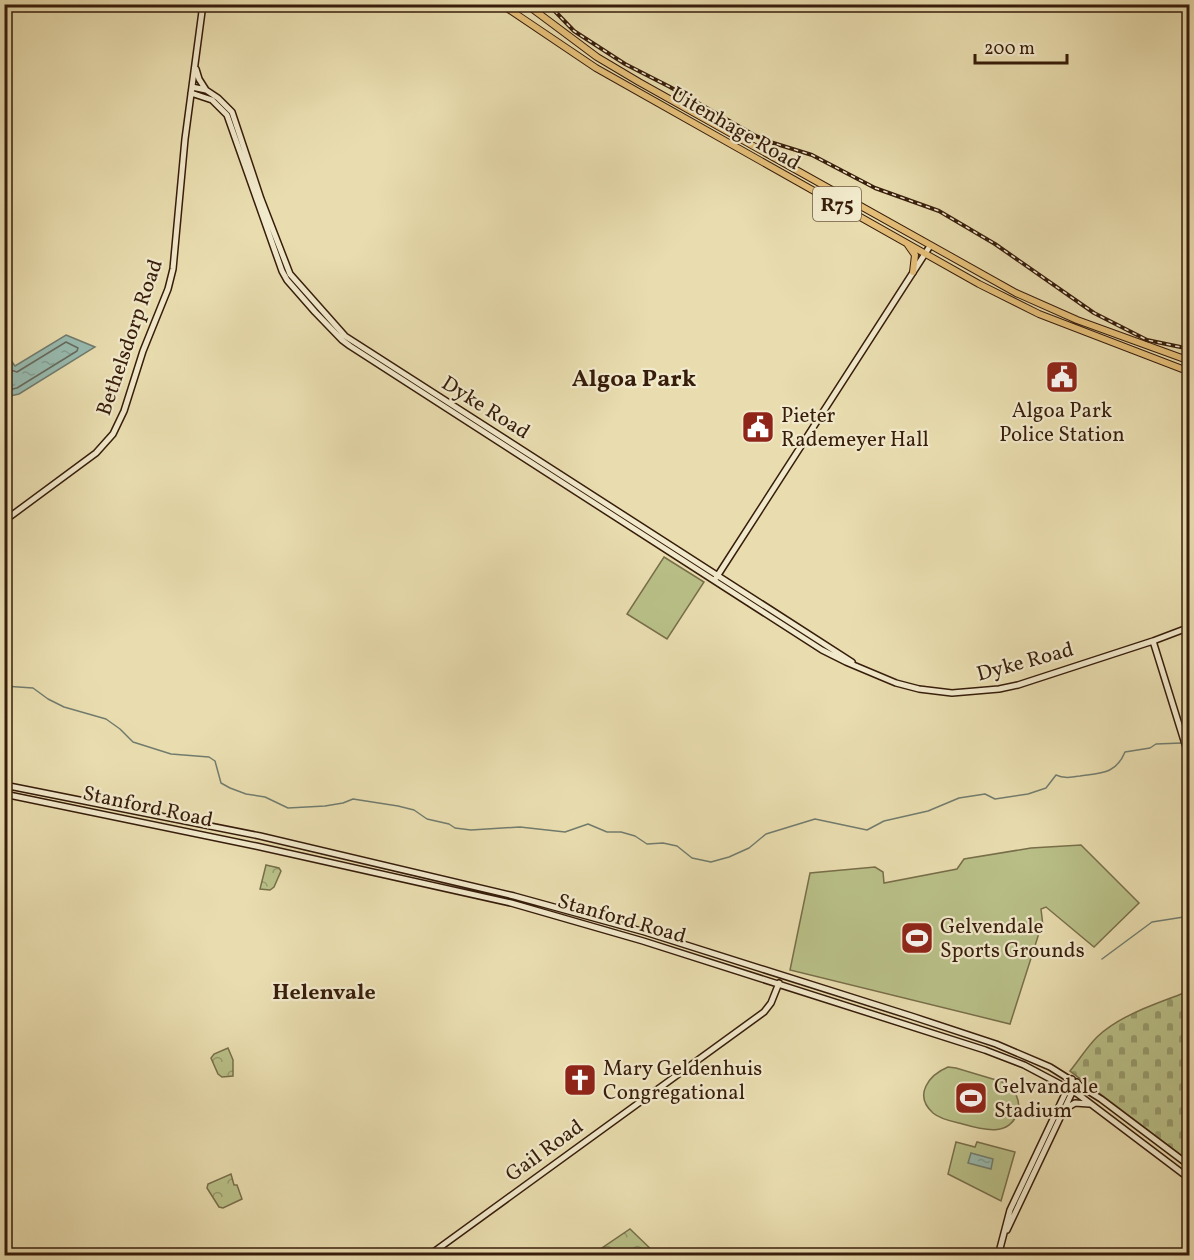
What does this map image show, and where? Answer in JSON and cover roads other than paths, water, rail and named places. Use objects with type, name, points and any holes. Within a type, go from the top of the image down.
[{"type":"main road","name":"Bethelsdorp Road","points":[[4,521],[96,453],[112,436],[121,420],[173,269],[188,112],[202,4]]},
{"type":"main road","name":"Uitenhage Road","points":[[501,4],[596,68],[1022,307],[1190,372]]},
{"type":"main road","name":"Uitenhage Road","points":[[526,4],[622,72],[994,282],[1042,306],[1190,362]]},
{"type":"main road","points":[[188,112],[196,101],[206,94],[197,74],[195,61]]},
{"type":"main road","name":"Dyke Road","points":[[191,90],[206,94],[220,106],[230,120],[262,217],[286,278],[342,340],[716,578],[822,650],[866,671],[919,689],[952,693],[981,692],[1018,685],[1190,627]]},
{"type":"main road","points":[[907,244],[915,255],[913,272]]},
{"type":"main road","points":[[716,578],[930,246]]},
{"type":"main road","points":[[1153,641],[1190,760]]},
{"type":"main road","name":"Stanford Road","points":[[4,785],[260,836],[514,896],[622,925],[996,1044],[1044,1064],[1074,1081],[1190,1166]]},
{"type":"main road","name":"Stanford Road","points":[[4,794],[256,846],[511,903],[644,941],[1001,1056],[1070,1089],[1190,1179]]},
{"type":"main road","name":"Gail Road","points":[[428,1256],[750,1022],[769,1006],[781,975]]},
{"type":"main road","points":[[998,1256],[1010,1210],[1074,1081]]},
{"type":"main road","points":[[1004,1235],[1064,1110],[1070,1089]]},
{"type":"main road","points":[[1064,1110],[1070,1104],[1078,1102],[1096,1107]]},
{"type":"water","points":[[66,335],[95,347],[19,394],[5,397],[5,352],[15,366]]},
{"type":"water","points":[[971,1153],[993,1159],[991,1169],[968,1163]]},
{"type":"waterway","points":[[4,686],[33,688],[64,707],[106,719],[133,742],[171,754],[209,757],[215,761],[221,783],[246,794],[265,797],[288,808],[325,806],[353,799],[414,810],[427,819],[449,824],[455,828],[471,830],[520,827],[565,832],[588,824],[607,832],[621,832],[635,836],[647,844],[663,843],[677,846],[692,858],[711,862],[749,848],[766,834],[815,819],[867,830],[884,821],[928,811],[959,798],[985,794],[995,799],[1028,794],[1046,788],[1056,775],[1071,777],[1107,771],[1117,765],[1125,752],[1150,748],[1156,744],[1182,743]]},
{"type":"waterway","points":[[1102,959],[1152,922],[1190,916]]},
{"type":"waterway","points":[[4,938],[9,986],[4,1034]]},
{"type":"railway","points":[[548,4],[574,31],[625,64],[754,135],[812,155],[875,188],[939,211],[995,244],[1094,313],[1147,340],[1190,349]]},
{"type":"place","name":"Algoa Park Police Station","points":[[1062,377]]},
{"type":"place","name":"Pieter Rademeyer Hall","points":[[758,427]]},
{"type":"place","name":"Gelvendale Sports Grounds","points":[[917,938]]},
{"type":"place","name":"Mary Geldenhuis Congregational","points":[[580,1080]]},
{"type":"place","name":"Gelvandale Stadium","points":[[971,1098]]},
{"type":"district","name":"Algoa Park","points":[[634,378]]},
{"type":"district","name":"Helenvale","points":[[324,991]]}]
